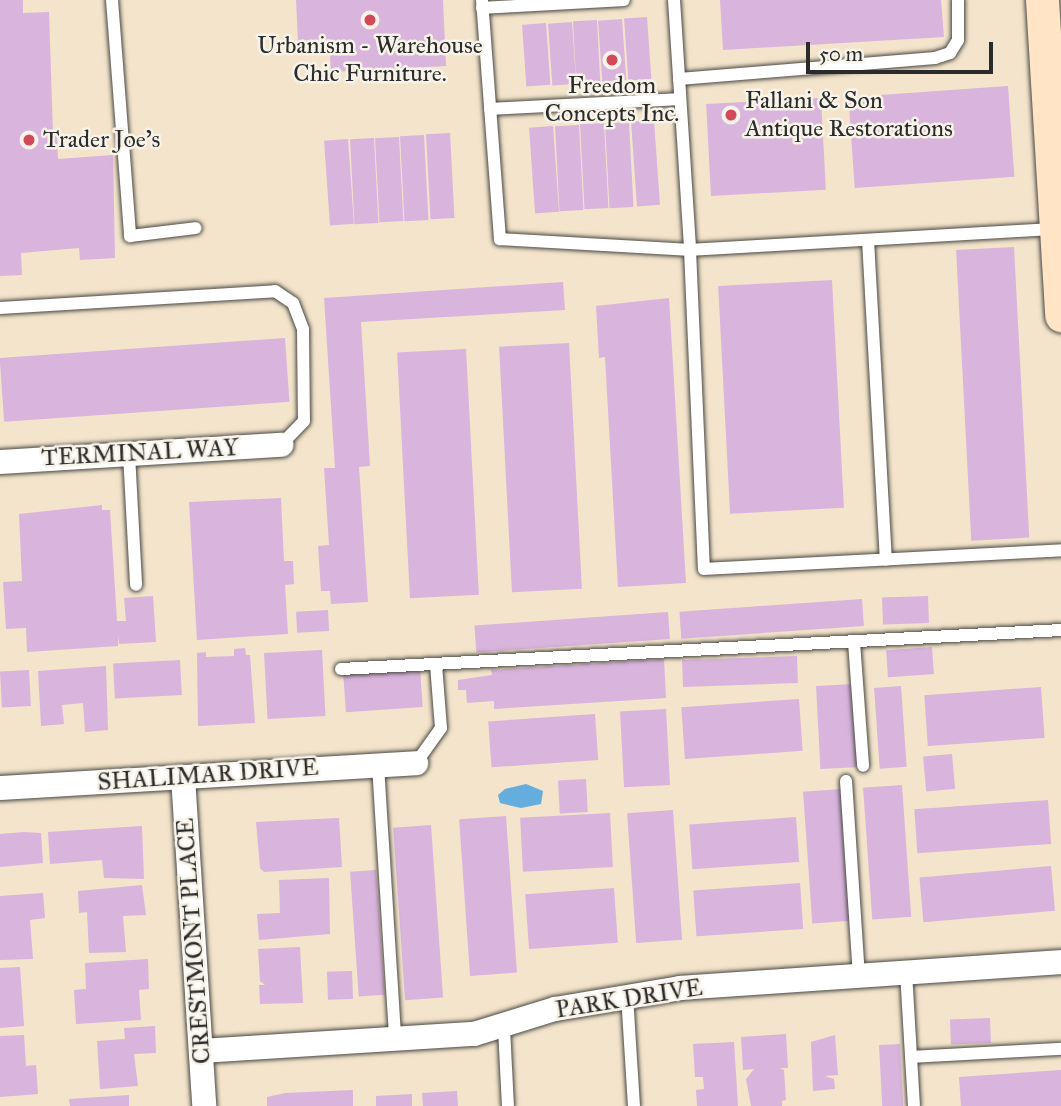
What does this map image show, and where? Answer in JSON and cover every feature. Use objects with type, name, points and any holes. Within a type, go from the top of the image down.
[{"type":"street","points":[[1042,0],[1061,315]]},
{"type":"street","name":"TERMINAL WAY","points":[[0,462],[281,445]]},
{"type":"street","name":"SHALIMAR DRIVE","points":[[0,788],[416,763]]},
{"type":"street","name":"CRESTMONT PLACE","points":[[183,777],[204,1106]]},
{"type":"street","name":"PARK DRIVE","points":[[201,1051],[395,1039],[504,1028],[555,1009],[627,995],[859,975],[1061,962]]},
{"type":"lane","points":[[112,0],[130,236],[196,229]]},
{"type":"lane","points":[[624,0],[482,4],[500,239],[690,250],[1056,229]]},
{"type":"lane","points":[[674,0],[690,250],[704,569],[1061,550]]},
{"type":"lane","points":[[679,79],[935,58],[950,53],[958,40],[958,0]]},
{"type":"lane","points":[[490,109],[680,99]]},
{"type":"lane","points":[[868,240],[886,559]]},
{"type":"lane","points":[[0,308],[275,291],[293,303],[303,329],[304,421],[281,445]]},
{"type":"lane","points":[[130,454],[136,585]]},
{"type":"lane","points":[[341,669],[1061,630]]},
{"type":"lane","points":[[854,642],[863,766]]},
{"type":"lane","points":[[416,763],[441,728],[436,665]]},
{"type":"lane","points":[[378,765],[395,1039]]},
{"type":"lane","points":[[846,781],[859,975]]},
{"type":"lane","points":[[906,972],[914,1106]]},
{"type":"lane","points":[[627,995],[634,1106]]},
{"type":"lane","points":[[504,1028],[508,1106]]},
{"type":"lane","points":[[911,1058],[1061,1049]]},
{"type":"water","points":[[526,784],[543,791],[541,804],[521,808],[500,803],[498,795],[505,789]]},
{"type":"building","name":"Trader Joe's","points":[[0,0],[23,0],[23,13],[49,12],[53,134],[57,134],[58,159],[113,155],[115,258],[80,260],[79,248],[21,253],[22,275],[0,276]]},
{"type":"building","name":"Urbanism - Warehouse Chic Furniture.","points":[[296,0],[443,0],[446,66],[331,72],[329,39],[298,41]]},
{"type":"building","points":[[720,0],[941,0],[944,37],[723,50]]},
{"type":"building","points":[[647,17],[651,79],[628,80],[624,19]]},
{"type":"building","points":[[622,19],[626,80],[602,82],[598,21]]},
{"type":"building","points":[[597,20],[600,82],[576,83],[573,21]]},
{"type":"building","points":[[572,22],[576,84],[552,86],[548,24]]},
{"type":"building","points":[[546,23],[550,85],[526,87],[522,25]]},
{"type":"building","points":[[1008,86],[1014,177],[855,188],[848,97]]},
{"type":"building","points":[[821,98],[826,190],[711,196],[706,104]]},
{"type":"building","points":[[654,120],[660,205],[637,206],[631,122]]},
{"type":"building","points":[[629,122],[633,207],[609,208],[605,123]]},
{"type":"building","points":[[604,123],[608,208],[584,209],[580,124]]},
{"type":"building","points":[[579,125],[583,210],[559,211],[555,126]]},
{"type":"building","points":[[553,126],[559,212],[535,213],[529,128]]},
{"type":"building","points":[[450,133],[454,218],[430,219],[426,134]]},
{"type":"building","points":[[424,135],[428,220],[404,221],[400,136]]},
{"type":"building","points":[[399,137],[403,221],[379,222],[375,138]]},
{"type":"building","points":[[374,138],[378,223],[354,224],[350,139]]},
{"type":"building","points":[[348,139],[354,224],[330,225],[324,141]]},
{"type":"building","points":[[1014,247],[1029,538],[971,541],[956,250]]},
{"type":"building","points":[[832,280],[844,508],[730,514],[718,286]]},
{"type":"building","points":[[563,282],[565,310],[361,322],[370,466],[359,467],[368,602],[331,604],[330,591],[321,591],[318,546],[329,545],[324,468],[335,468],[324,298]]},
{"type":"building","points":[[669,298],[686,583],[618,587],[605,357],[599,358],[596,306]]},
{"type":"building","points":[[285,338],[289,402],[4,422],[0,358]]},
{"type":"building","points":[[569,343],[582,589],[512,592],[499,347]]},
{"type":"building","points":[[466,349],[479,595],[410,598],[397,353]]},
{"type":"building","points":[[281,498],[284,561],[293,561],[294,584],[285,585],[288,634],[197,640],[189,502]]},
{"type":"building","points":[[102,505],[102,510],[110,510],[117,621],[126,621],[124,598],[153,596],[156,642],[119,644],[118,635],[118,646],[27,652],[26,628],[6,629],[3,582],[22,581],[19,514]]},
{"type":"building","points":[[928,596],[929,623],[883,625],[882,598]]},
{"type":"building","points":[[862,599],[864,626],[681,639],[679,612]]},
{"type":"building","points":[[328,610],[329,631],[297,633],[296,612]]},
{"type":"building","points":[[668,612],[670,639],[476,652],[474,626]]},
{"type":"building","points":[[932,647],[934,674],[888,677],[886,650]]},
{"type":"building","points":[[245,648],[246,655],[250,655],[255,723],[198,726],[197,653],[206,652],[206,657],[234,656],[234,649]]},
{"type":"building","points":[[322,650],[325,716],[268,719],[264,653]]},
{"type":"building","points":[[797,656],[798,683],[683,687],[682,660]]},
{"type":"building","points":[[664,659],[666,698],[494,709],[494,701],[467,703],[466,690],[458,690],[458,680],[492,675],[491,670]]},
{"type":"building","points":[[180,660],[182,695],[115,698],[113,664]]},
{"type":"building","points":[[106,666],[108,730],[85,732],[83,703],[62,705],[64,724],[41,726],[38,671]]},
{"type":"building","points":[[420,668],[423,707],[346,712],[343,673]]},
{"type":"building","points":[[29,670],[31,706],[2,707],[0,672]]},
{"type":"building","points":[[855,684],[859,767],[820,769],[816,686]]},
{"type":"building","points":[[901,686],[907,767],[880,769],[874,688]]},
{"type":"building","points":[[1041,687],[1045,738],[928,746],[924,695]]},
{"type":"building","points":[[799,699],[803,751],[685,759],[681,707]]},
{"type":"building","points":[[666,709],[670,785],[624,787],[620,711]]},
{"type":"building","points":[[595,714],[598,760],[491,767],[488,721]]},
{"type":"building","points":[[952,754],[955,789],[926,791],[923,757]]},
{"type":"building","points":[[586,779],[588,812],[560,813],[558,780]]},
{"type":"building","points":[[902,785],[911,917],[872,919],[863,788]]},
{"type":"building","points":[[842,789],[851,921],[812,923],[803,792]]},
{"type":"building","points":[[1048,800],[1051,844],[917,853],[914,809]]},
{"type":"building","points":[[673,810],[682,940],[636,943],[627,813]]},
{"type":"building","points":[[610,813],[613,867],[523,872],[520,818]]},
{"type":"building","points":[[506,816],[517,973],[470,976],[459,819]]},
{"type":"building","points":[[796,817],[799,862],[692,869],[689,824]]},
{"type":"building","points":[[339,818],[342,867],[264,872],[260,868],[256,822]]},
{"type":"building","points":[[431,825],[443,998],[405,1000],[393,828]]},
{"type":"building","points":[[142,826],[144,879],[104,878],[102,860],[50,864],[48,832]]},
{"type":"building","points":[[41,833],[43,863],[0,867],[0,834]]},
{"type":"building","points":[[1051,866],[1055,911],[923,922],[920,878]]},
{"type":"building","points":[[376,870],[385,995],[359,997],[350,872]]},
{"type":"building","points":[[329,878],[330,934],[259,940],[257,914],[280,913],[279,880]]},
{"type":"building","points":[[800,883],[803,929],[696,936],[693,890]]},
{"type":"building","points":[[142,885],[146,915],[123,916],[126,952],[89,953],[87,912],[79,913],[78,891]]},
{"type":"building","points":[[614,888],[618,943],[529,949],[525,894]]},
{"type":"building","points":[[43,893],[45,918],[30,920],[33,959],[0,960],[0,896]]},
{"type":"building","points":[[300,947],[303,1003],[260,1004],[259,985],[265,985],[260,981],[258,949]]},
{"type":"building","points":[[148,959],[149,989],[139,990],[141,1020],[76,1024],[74,990],[86,989],[85,963]]},
{"type":"building","points":[[20,967],[24,1026],[0,1028],[0,968]]},
{"type":"building","points":[[352,971],[353,999],[328,1000],[327,972]]},
{"type":"building","points":[[990,1018],[991,1043],[951,1044],[950,1019]]},
{"type":"building","points":[[155,1026],[156,1053],[134,1054],[138,1086],[100,1089],[97,1041],[125,1039],[124,1028]]},
{"type":"building","points":[[786,1034],[788,1068],[780,1068],[784,1070],[786,1100],[782,1101],[782,1106],[751,1106],[746,1079],[754,1069],[743,1070],[741,1037]]},
{"type":"building","points":[[24,1035],[26,1066],[36,1065],[38,1094],[0,1097],[0,1036]]},
{"type":"building","points":[[835,1035],[838,1075],[825,1076],[834,1079],[835,1089],[813,1091],[811,1042]]},
{"type":"building","points":[[734,1042],[738,1106],[697,1106],[696,1090],[704,1089],[703,1077],[695,1077],[693,1044]]},
{"type":"building","points":[[900,1044],[903,1106],[882,1106],[879,1045]]},
{"type":"building","points":[[1061,1070],[1061,1106],[961,1106],[959,1077]]},
{"type":"building","points":[[353,1090],[353,1106],[267,1106],[267,1097],[285,1093]]},
{"type":"building","points":[[457,1091],[458,1106],[423,1106],[422,1093]]},
{"type":"building","points":[[412,1094],[412,1106],[376,1106],[376,1096]]},
{"type":"building","points":[[129,1095],[129,1106],[70,1106],[69,1099]]},
{"type":"place","name":"Urbanism - Warehouse Chic Furniture.","points":[[370,20]]},
{"type":"place","name":"Freedom Concepts Inc.","points":[[612,60]]},
{"type":"place","name":"Fallani & Son Antique Restorations","points":[[731,115]]},
{"type":"place","name":"Trader Joe's","points":[[29,140]]}]
